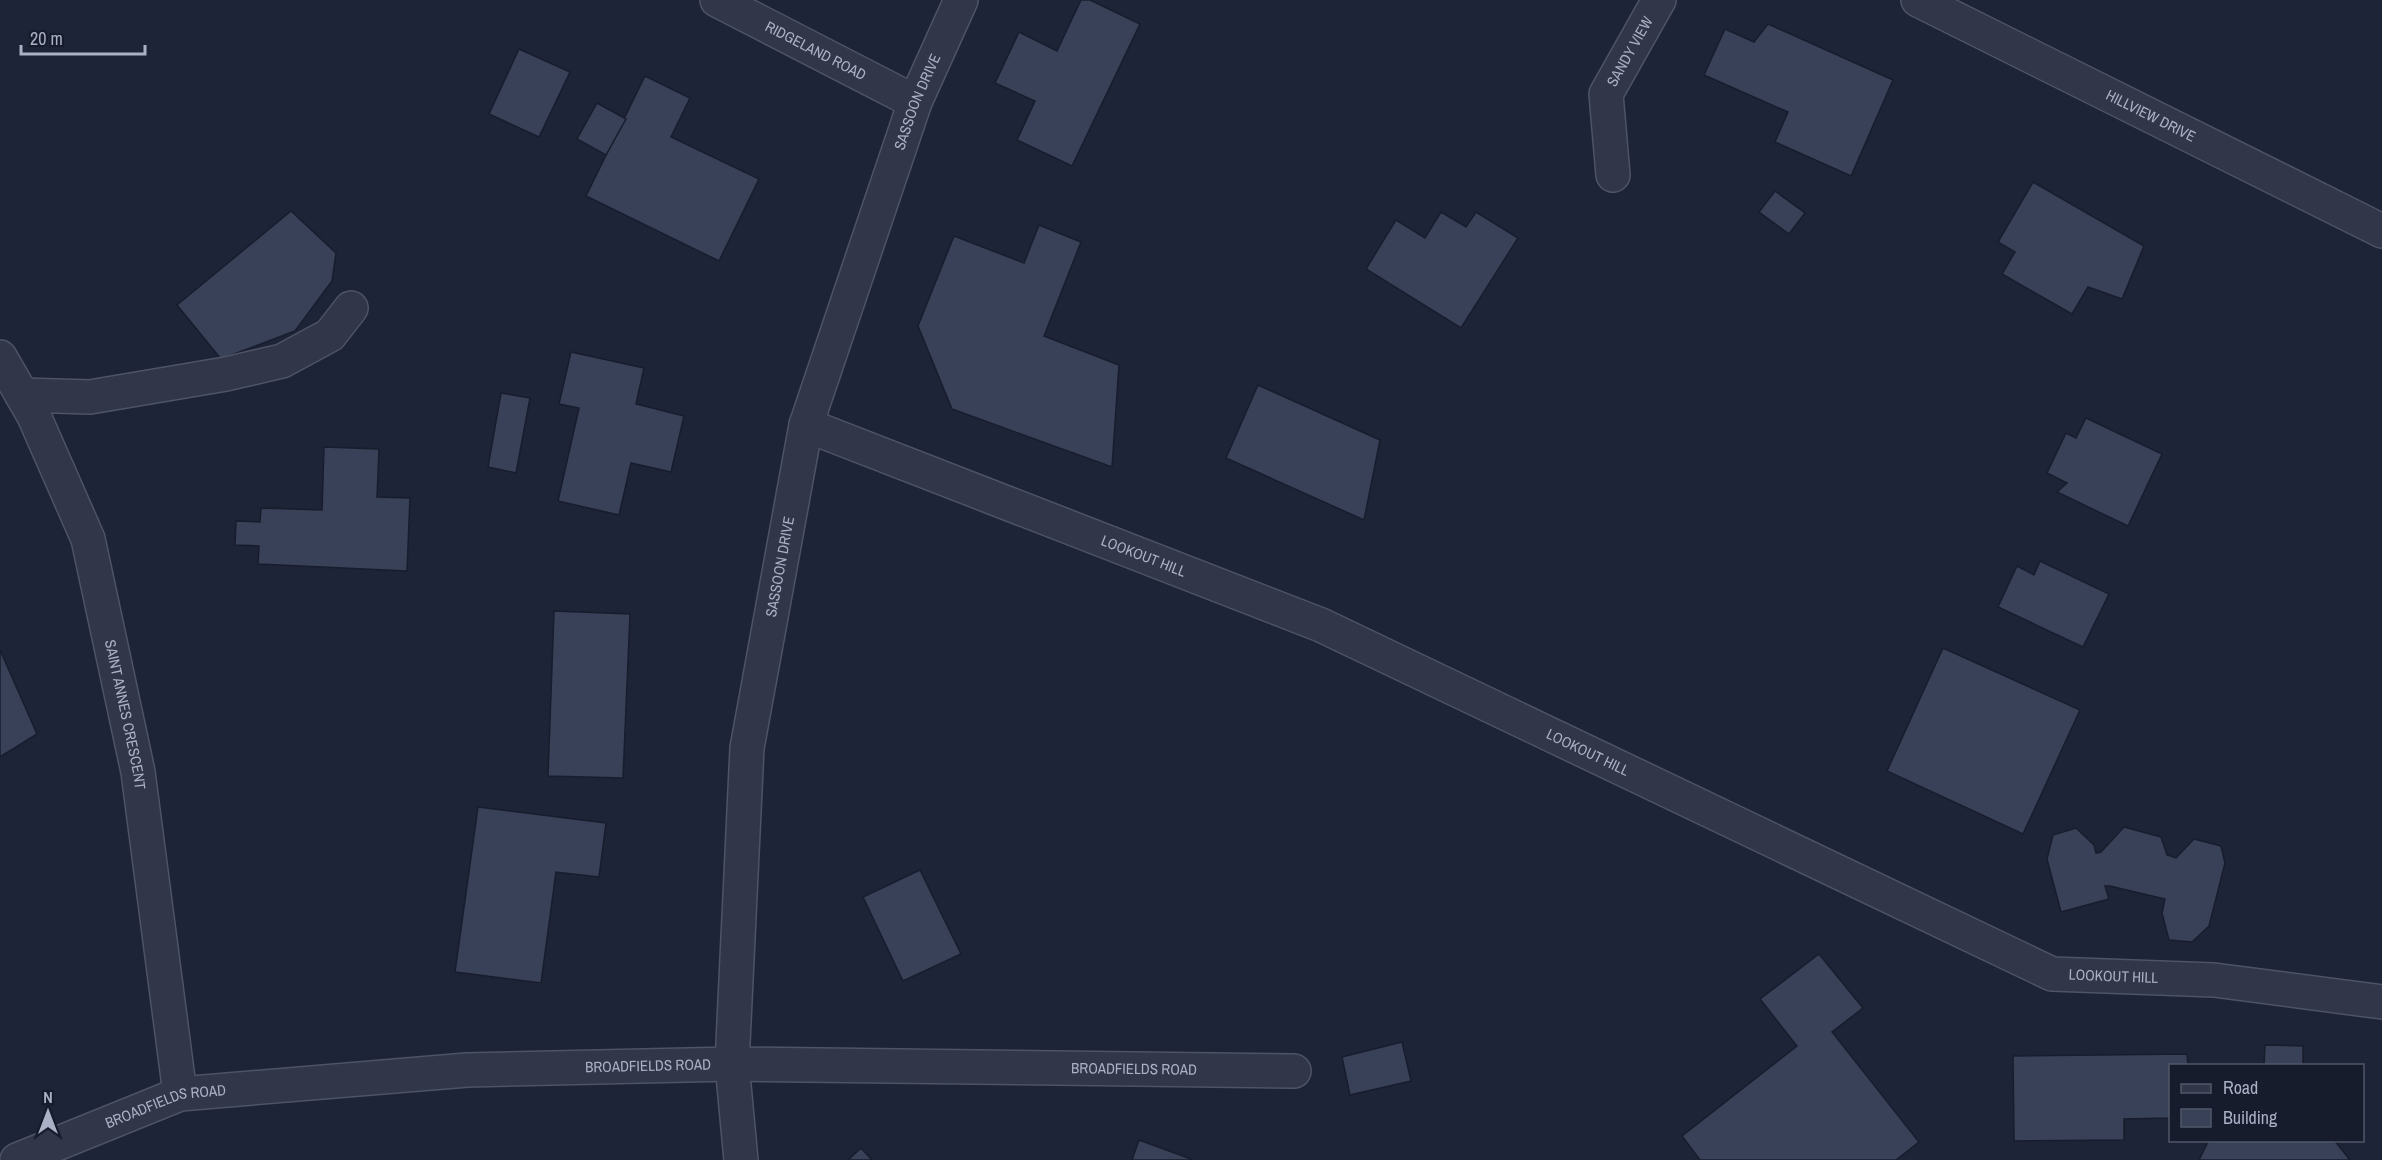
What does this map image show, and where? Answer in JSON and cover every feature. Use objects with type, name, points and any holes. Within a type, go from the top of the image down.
[{"type":"street","name":"RIDGELAND ROAD","points":[[717,0],[915,102]]},
{"type":"street","name":"SASSOON DRIVE","points":[[741,1160],[732,1064],[747,748],[806,425],[915,102],[961,0]]},
{"type":"street","name":"SANDY VIEW","points":[[1613,175],[1606,94],[1659,0]]},
{"type":"street","name":"HILLVIEW DRIVE","points":[[1918,0],[2382,231]]},
{"type":"street","points":[[22,396],[90,397],[226,374],[282,361],[330,334],[351,308]]},
{"type":"street","name":"SAINT ANNES CRESCENT","points":[[0,357],[34,416],[88,540],[138,772],[180,1094]]},
{"type":"street","name":"LOOKOUT HILL","points":[[806,425],[1321,625],[2052,974],[2214,980],[2382,1002]]},
{"type":"street","name":"BROADFIELDS ROAD","points":[[17,1160],[180,1094],[467,1070],[732,1064],[1294,1071]]},
{"type":"building","points":[[1081,0],[1090,0],[1140,24],[1072,166],[1017,140],[1035,101],[995,83],[1019,32],[1057,51]]},
{"type":"building","points":[[1768,24],[1893,80],[1851,176],[1775,142],[1788,112],[1704,75],[1725,29],[1754,42]]},
{"type":"building","points":[[519,49],[570,72],[539,137],[489,114]]},
{"type":"building","points":[[645,76],[690,98],[671,137],[759,179],[719,261],[586,196]]},
{"type":"building","points":[[597,103],[626,119],[606,155],[577,139]]},
{"type":"building","points":[[2033,182],[2144,246],[2122,299],[2088,287],[2072,314],[2002,274],[2015,252],[1998,242]]},
{"type":"building","points":[[1775,191],[1805,213],[1789,234],[1759,212]]},
{"type":"building","points":[[291,211],[336,253],[332,281],[295,331],[221,359],[177,305]]},
{"type":"building","points":[[1441,212],[1466,227],[1476,212],[1518,238],[1461,328],[1366,269],[1396,220],[1425,238]]},
{"type":"building","points":[[1039,225],[1081,242],[1044,336],[1119,365],[1112,467],[952,409],[918,326],[954,236],[1024,263]]},
{"type":"building","points":[[571,352],[644,368],[636,404],[684,416],[671,472],[631,463],[619,515],[558,501],[579,408],[559,404]]},
{"type":"building","points":[[1258,385],[1380,440],[1364,520],[1226,458]]},
{"type":"building","points":[[501,393],[530,398],[516,473],[488,467]]},
{"type":"building","points":[[2086,418],[2162,454],[2128,526],[2057,492],[2067,483],[2047,473],[2066,433],[2076,438]]},
{"type":"building","points":[[324,447],[379,449],[377,497],[410,498],[407,571],[258,564],[259,546],[235,545],[236,521],[260,522],[261,508],[322,510]]},
{"type":"building","points":[[2040,561],[2109,594],[2083,647],[1998,607],[2017,566],[2034,575]]},
{"type":"building","points":[[554,611],[630,614],[623,778],[548,776]]},
{"type":"building","points":[[1943,648],[2080,710],[2023,834],[1887,771]]},
{"type":"building","points":[[0,650],[37,734],[0,757]]},
{"type":"building","points":[[478,807],[606,823],[599,877],[556,872],[541,983],[455,972]]},
{"type":"building","points":[[2124,827],[2161,837],[2167,855],[2176,858],[2194,839],[2221,846],[2225,863],[2209,926],[2192,942],[2169,940],[2162,913],[2165,899],[2110,886],[2105,886],[2109,899],[2061,912],[2047,859],[2053,835],[2076,828],[2094,845],[2096,853],[2101,852]]},
{"type":"building","points":[[920,870],[961,954],[903,981],[863,897]]},
{"type":"building","points":[[1819,954],[1863,1008],[1832,1032],[1919,1142],[1896,1160],[1700,1160],[1682,1136],[1797,1046],[1760,999]]},
{"type":"building","points":[[1402,1042],[1411,1081],[1350,1095],[1342,1057]]},
{"type":"building","points":[[2265,1045],[2303,1046],[2303,1064],[2264,1064]]},
{"type":"building","points":[[2187,1054],[2188,1064],[2169,1064],[2169,1118],[2124,1119],[2124,1140],[2014,1141],[2013,1056]]},
{"type":"building","points":[[1139,1140],[1191,1159],[1191,1160],[1132,1160]]},
{"type":"building","points":[[2208,1142],[2336,1142],[2350,1160],[2199,1160]]},
{"type":"building","points":[[861,1148],[872,1160],[848,1160]]}]
